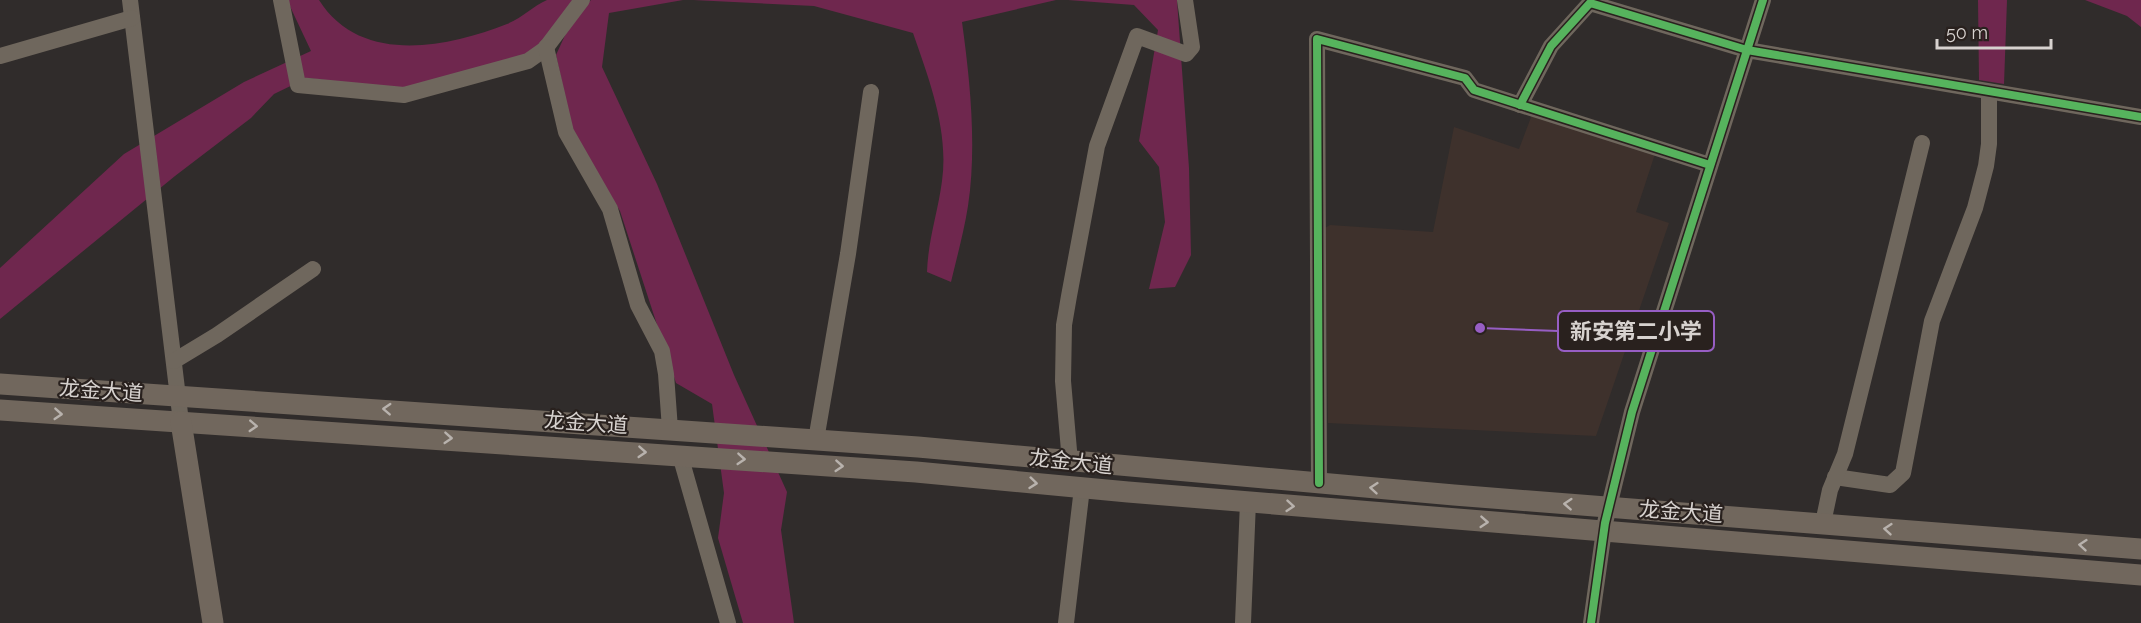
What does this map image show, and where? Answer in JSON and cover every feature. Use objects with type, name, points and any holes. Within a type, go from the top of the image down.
[{"type":"main road","name":"龙金大道","points":[[0,384],[771,436],[1318,483],[2141,549]]},
{"type":"main road","name":"龙金大道","points":[[0,410],[780,462],[2141,574]]},
{"type":"main road","points":[[182,422],[213,623]]},
{"type":"street","points":[[130,0],[182,422]]},
{"type":"street","points":[[281,0],[298,85],[404,94],[528,61],[546,47],[582,0]]},
{"type":"street","points":[[1070,462],[1063,381],[1064,325],[1097,146],[1137,36],[1186,54],[1192,47],[1185,0]]},
{"type":"street","points":[[1591,623],[1609,507],[1645,368],[1763,0]]},
{"type":"street","points":[[1520,105],[1539,64],[1551,46],[1590,3],[1747,50],[1989,93],[2141,117]]},
{"type":"street","points":[[0,56],[132,18]]},
{"type":"street","points":[[1318,483],[1317,39],[1464,78],[1474,90],[1710,165]]},
{"type":"street","points":[[546,47],[566,132],[610,208],[638,305],[662,351],[670,429]]},
{"type":"street","points":[[816,440],[848,254],[872,92]]},
{"type":"street","points":[[1836,477],[1890,485],[1903,473],[1932,321],[1975,208],[1986,166],[1989,144],[1989,93]]},
{"type":"street","points":[[1823,523],[1830,490],[1845,454],[1922,143]]},
{"type":"street","points":[[174,361],[218,335],[313,269]]},
{"type":"street","points":[[690,456],[728,623]]},
{"type":"street","points":[[1066,623],[1082,488]]},
{"type":"street","points":[[1243,623],[1248,502]]},
{"type":"shaded area","points":[[287,0],[319,0],[336,21],[357,35],[380,42],[406,45],[458,40],[507,24],[547,0],[574,0],[549,39],[529,55],[400,89],[307,78],[274,94],[251,118],[175,176],[0,319],[0,268],[124,154],[244,82],[311,51]]},
{"type":"shaded area","points":[[591,0],[683,0],[609,13],[602,67],[657,184],[734,375],[787,492],[781,530],[794,623],[743,623],[718,538],[724,493],[712,404],[676,383],[620,211],[573,134],[556,55],[572,20]]},
{"type":"shaded area","points":[[693,0],[1056,0],[962,22],[970,90],[972,161],[968,206],[951,282],[927,272],[942,181],[943,143],[936,106],[913,33],[814,6]]},
{"type":"shaded area","points":[[1068,0],[1177,0],[1189,168],[1191,255],[1175,287],[1149,289],[1165,222],[1159,167],[1139,141],[1158,30],[1134,5]]},
{"type":"shaded area","points":[[1978,0],[2007,0],[2004,84],[1979,80]]},
{"type":"shaded area","points":[[2085,0],[2141,0],[2141,27],[2127,16]]},
{"type":"shaded area","points":[[1533,112],[1655,154],[1636,212],[1669,223],[1596,436],[1328,423],[1325,228],[1330,225],[1433,232],[1454,127],[1519,149]]},
{"type":"cycle path","points":[[1591,623],[1605,523],[1632,412],[1763,0]]},
{"type":"cycle path","points":[[1520,105],[1551,46],[1590,3],[1747,50],[2141,117]]},
{"type":"cycle path","points":[[1319,483],[1317,39],[1465,78],[1474,90],[1710,165]]},
{"type":"place","name":"新安第二小学","points":[[1480,328]]}]
